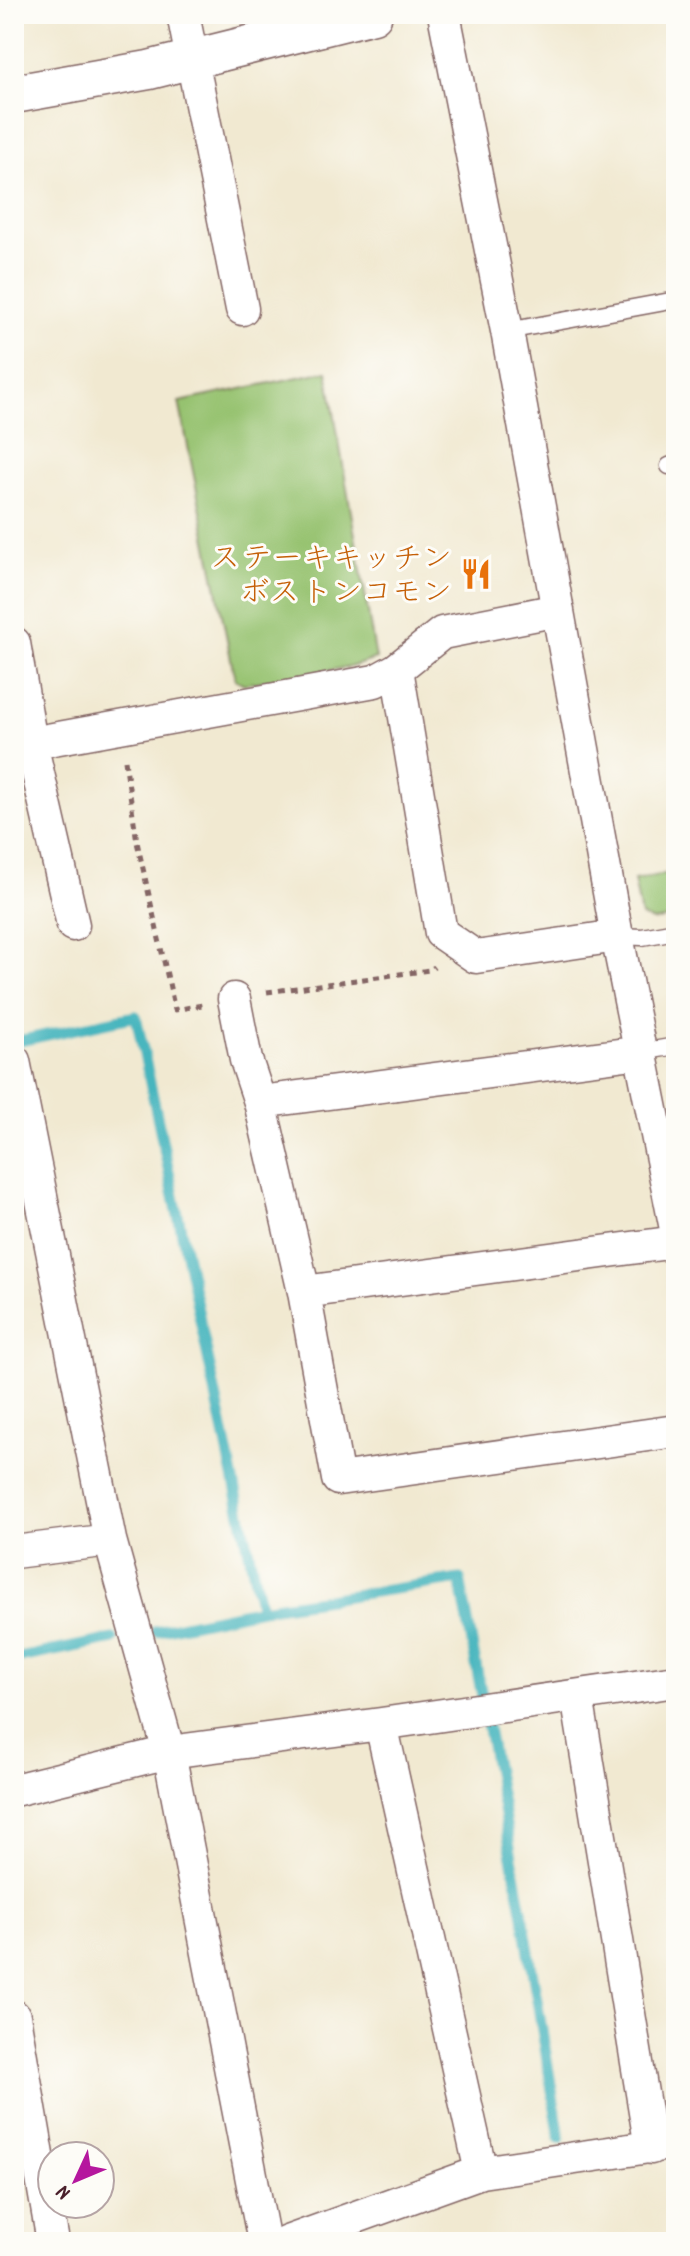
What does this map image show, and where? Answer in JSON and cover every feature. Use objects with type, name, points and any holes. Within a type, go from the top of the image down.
[{"type":"street","points":[[183,14],[242,309]]},
{"type":"street","points":[[14,94],[149,70],[373,14]]},
{"type":"street","points":[[444,14],[507,331],[617,936],[676,1229]]},
{"type":"street","points":[[31,743],[375,681],[397,669],[442,633],[558,610]]},
{"type":"street","points":[[14,643],[31,743],[73,925]]},
{"type":"street","points":[[397,669],[441,933],[476,957],[617,936]]},
{"type":"street","points":[[234,999],[246,1060],[260,1102],[304,1292],[338,1479],[676,1431]]},
{"type":"street","points":[[260,1102],[641,1052]]},
{"type":"street","points":[[14,1061],[110,1540],[169,1752],[264,2242]]},
{"type":"street","points":[[304,1292],[676,1242]]},
{"type":"street","points":[[14,1552],[110,1540]]},
{"type":"street","points":[[14,1790],[169,1752],[676,1681]]},
{"type":"street","points":[[287,2242],[481,2172],[663,2146],[577,1696]]},
{"type":"street","points":[[381,1724],[481,2172]]},
{"type":"street","points":[[14,2016],[53,2242]]},
{"type":"lane","points":[[507,331],[676,300]]},
{"type":"lane","points":[[617,936],[642,937],[676,931]]},
{"type":"lane","points":[[641,1052],[676,1046]]},
{"type":"path","points":[[120,727],[137,842],[175,1010],[295,987],[430,970],[457,944]]},
{"type":"green space","points":[[327,371],[376,659],[350,667],[244,684],[235,679],[179,402]]},
{"type":"green space","points":[[676,872],[676,917],[652,921],[641,916],[634,880]]},
{"type":"waterway","points":[[14,1042],[136,1016],[261,1609]]},
{"type":"waterway","points":[[156,1631],[261,1609],[460,1579],[523,1916],[560,2138]]},
{"type":"waterway","points":[[14,1659],[113,1639]]},
{"type":"place","name":"ステーキキッチン ボストンコモン","points":[[476,574]]}]
